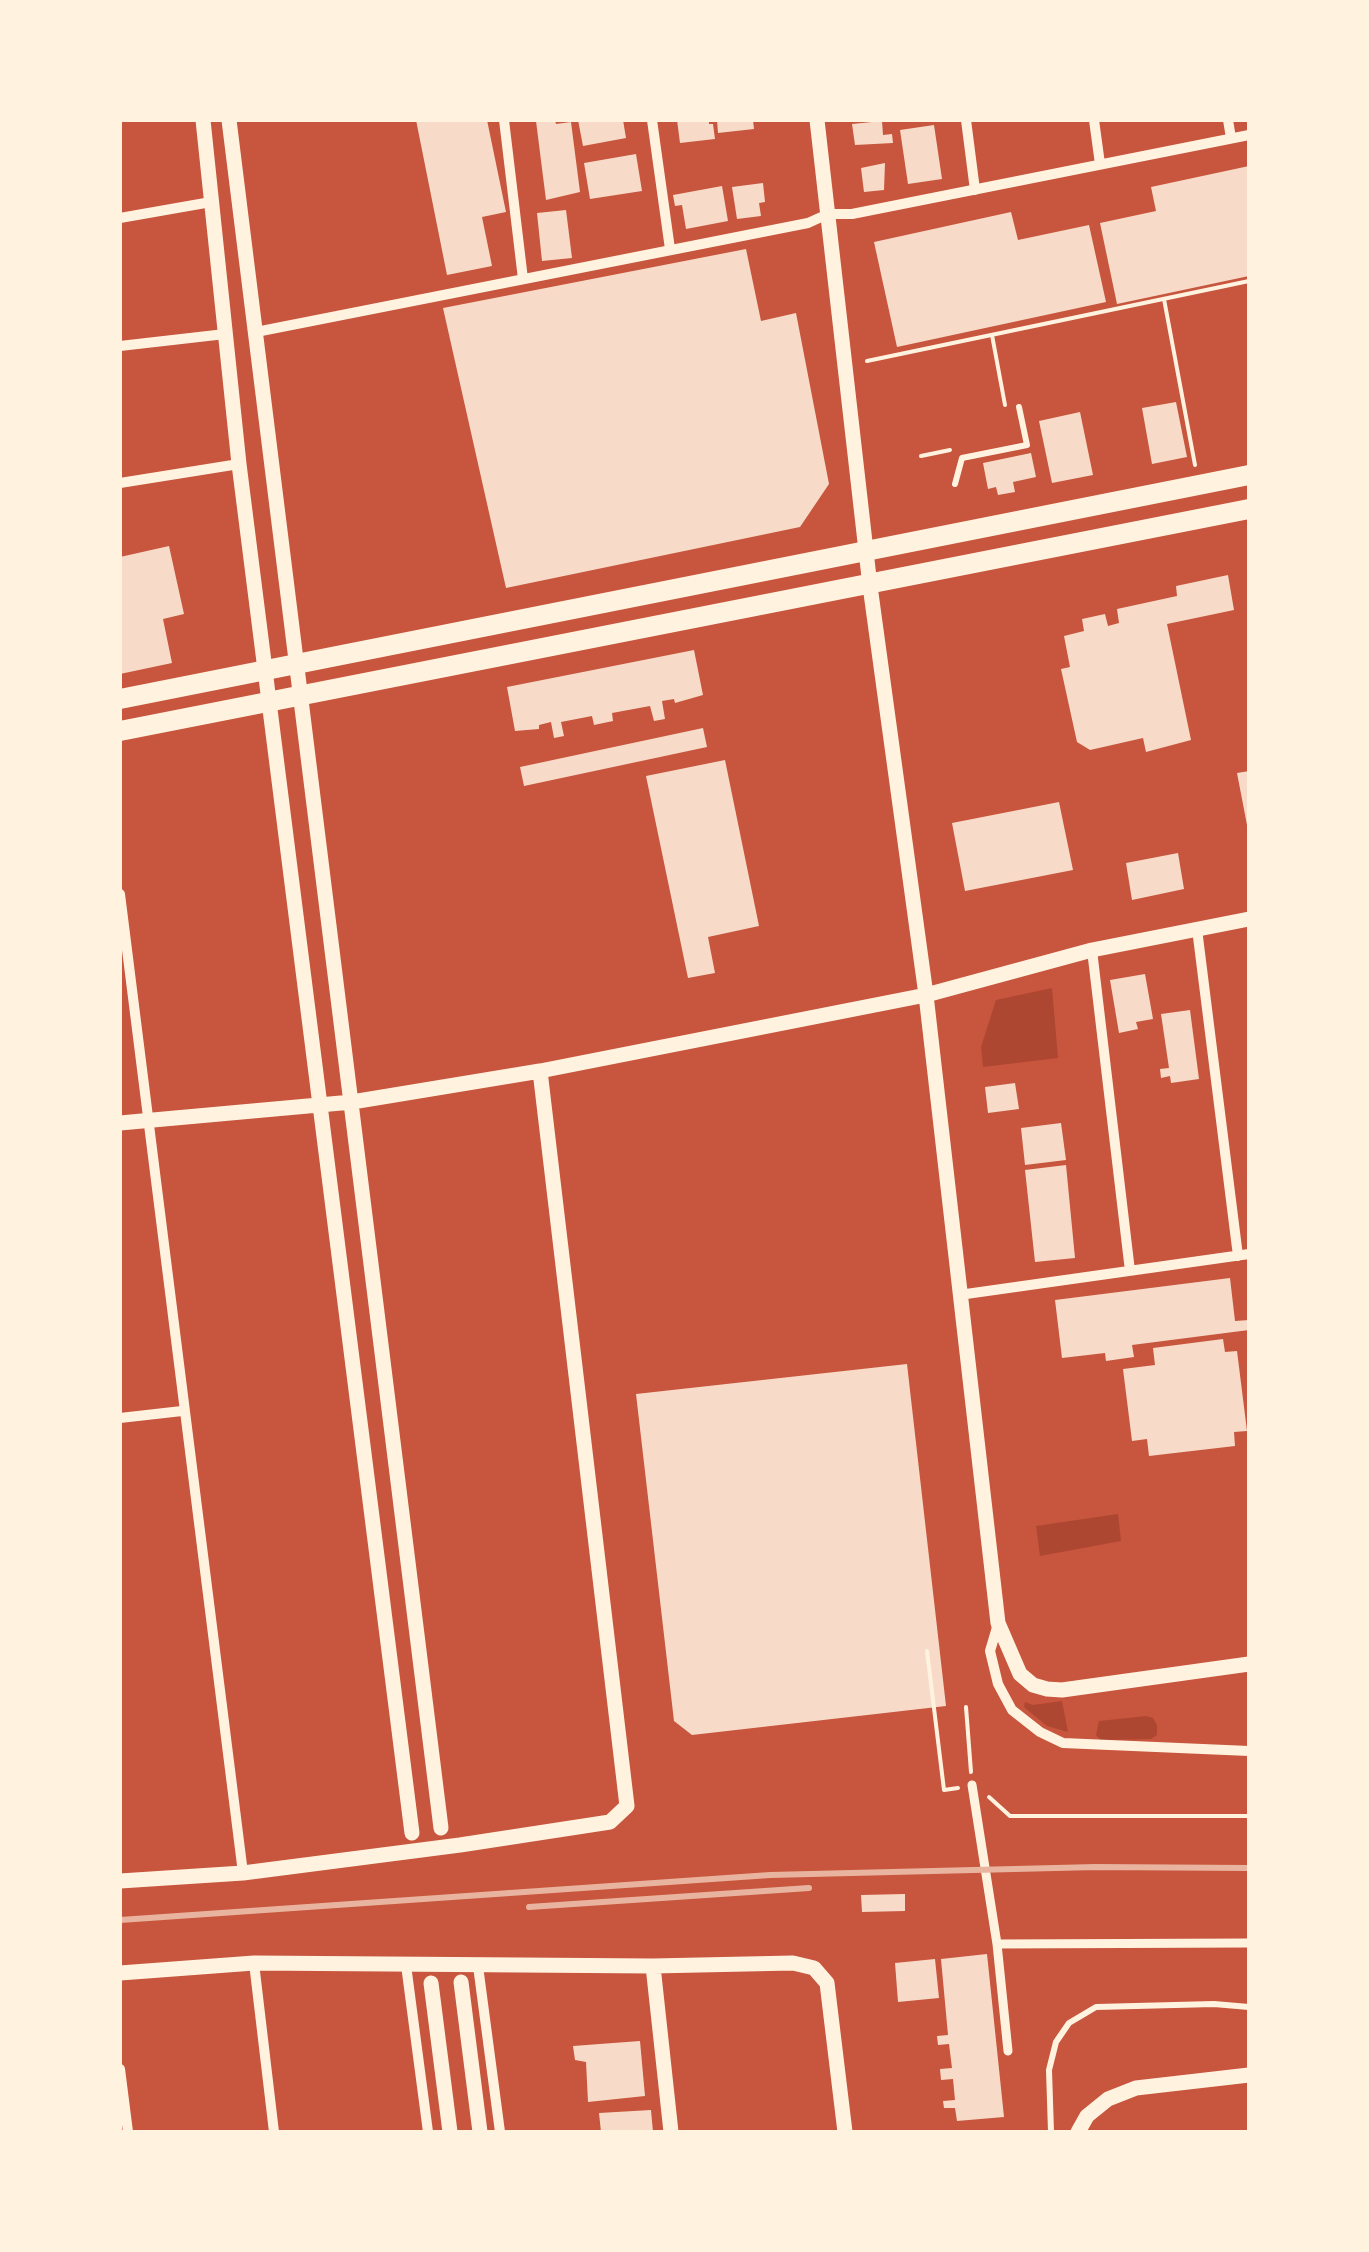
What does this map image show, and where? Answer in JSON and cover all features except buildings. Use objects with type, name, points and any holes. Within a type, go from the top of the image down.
[{"type":"main road","points":[[120,699],[1249,476]]},
{"type":"main road","points":[[120,731],[1249,510]]},
{"type":"street","points":[[203,120],[239,464],[412,1833]]},
{"type":"street","points":[[230,120],[441,1828]]},
{"type":"street","points":[[504,120],[523,279]]},
{"type":"street","points":[[652,120],[670,249]]},
{"type":"street","points":[[817,120],[870,586],[926,994],[998,1624],[1011,1661],[1020,1674],[1032,1685],[1047,1689],[1249,1664]]},
{"type":"street","points":[[966,120],[975,190]]},
{"type":"street","points":[[1094,120],[1100,164]]},
{"type":"street","points":[[1228,120],[1231,138]]},
{"type":"street","points":[[256,332],[808,223],[828,214],[852,214],[1249,135]]},
{"type":"street","points":[[120,218],[211,202]]},
{"type":"street","points":[[120,346],[225,334]]},
{"type":"street","points":[[120,483],[239,464]]},
{"type":"street","points":[[120,894],[243,1873]]},
{"type":"street","points":[[120,1123],[352,1102],[540,1071],[926,994],[1092,950],[1249,919]]},
{"type":"street","points":[[959,1295],[1244,1255],[1197,929]]},
{"type":"street","points":[[1092,950],[1130,1271]]},
{"type":"street","points":[[120,1881],[243,1873],[610,1822],[627,1806],[540,1071]]},
{"type":"street","points":[[120,1418],[182,1411]]},
{"type":"street","points":[[998,1624],[990,1651],[998,1684],[1012,1710],[1040,1732],[1063,1743],[1249,1751]]},
{"type":"street","points":[[972,1786],[997,1944],[1008,2051]]},
{"type":"street","points":[[997,1944],[1249,1943]]},
{"type":"street","points":[[254,1963],[274,2132]]},
{"type":"street","points":[[120,1974],[254,1963],[793,1963],[814,1968],[827,1983],[845,2132]]},
{"type":"street","points":[[406,1965],[428,2132]]},
{"type":"street","points":[[478,1966],[500,2132]]},
{"type":"street","points":[[652,1966],[670,2132]]},
{"type":"street","points":[[461,1982],[480,2132]]},
{"type":"street","points":[[431,1983],[450,2132]]},
{"type":"street","points":[[120,2070],[128,2132]]},
{"type":"street","points":[[1078,2132],[1087,2116],[1108,2098],[1136,2088],[1249,2075]]},
{"type":"lane","points":[[955,484],[962,458],[1026,445],[1020,407]]},
{"type":"lane","points":[[1051,2132],[1049,2070],[1056,2042],[1069,2024],[1096,2007],[1249,2007]]},
{"type":"path","points":[[867,361],[1249,281]]},
{"type":"path","points":[[1164,299],[1195,465]]},
{"type":"path","points":[[992,335],[1006,410]]},
{"type":"path","points":[[921,456],[952,450]]},
{"type":"path","points":[[927,1651],[944,1790],[972,1786],[1010,1816],[1249,1816]]},
{"type":"path","points":[[966,1707],[972,1786]]},
{"type":"shaded area","points":[[1052,988],[1058,1058],[983,1067],[981,1047],[996,1000]]},
{"type":"shaded area","points":[[1118,1514],[1121,1541],[1040,1556],[1036,1526]]},
{"type":"shaded area","points":[[1062,1701],[1068,1732],[1047,1726],[1024,1707],[1025,1702],[1033,1705]]},
{"type":"shaded area","points":[[1146,1716],[1157,1725],[1157,1735],[1151,1739],[1101,1740],[1096,1735],[1099,1721]]},
{"type":"railway","points":[[120,1920],[770,1875],[1096,1867],[1249,1868]]},
{"type":"railway","points":[[529,1907],[809,1888]]}]
